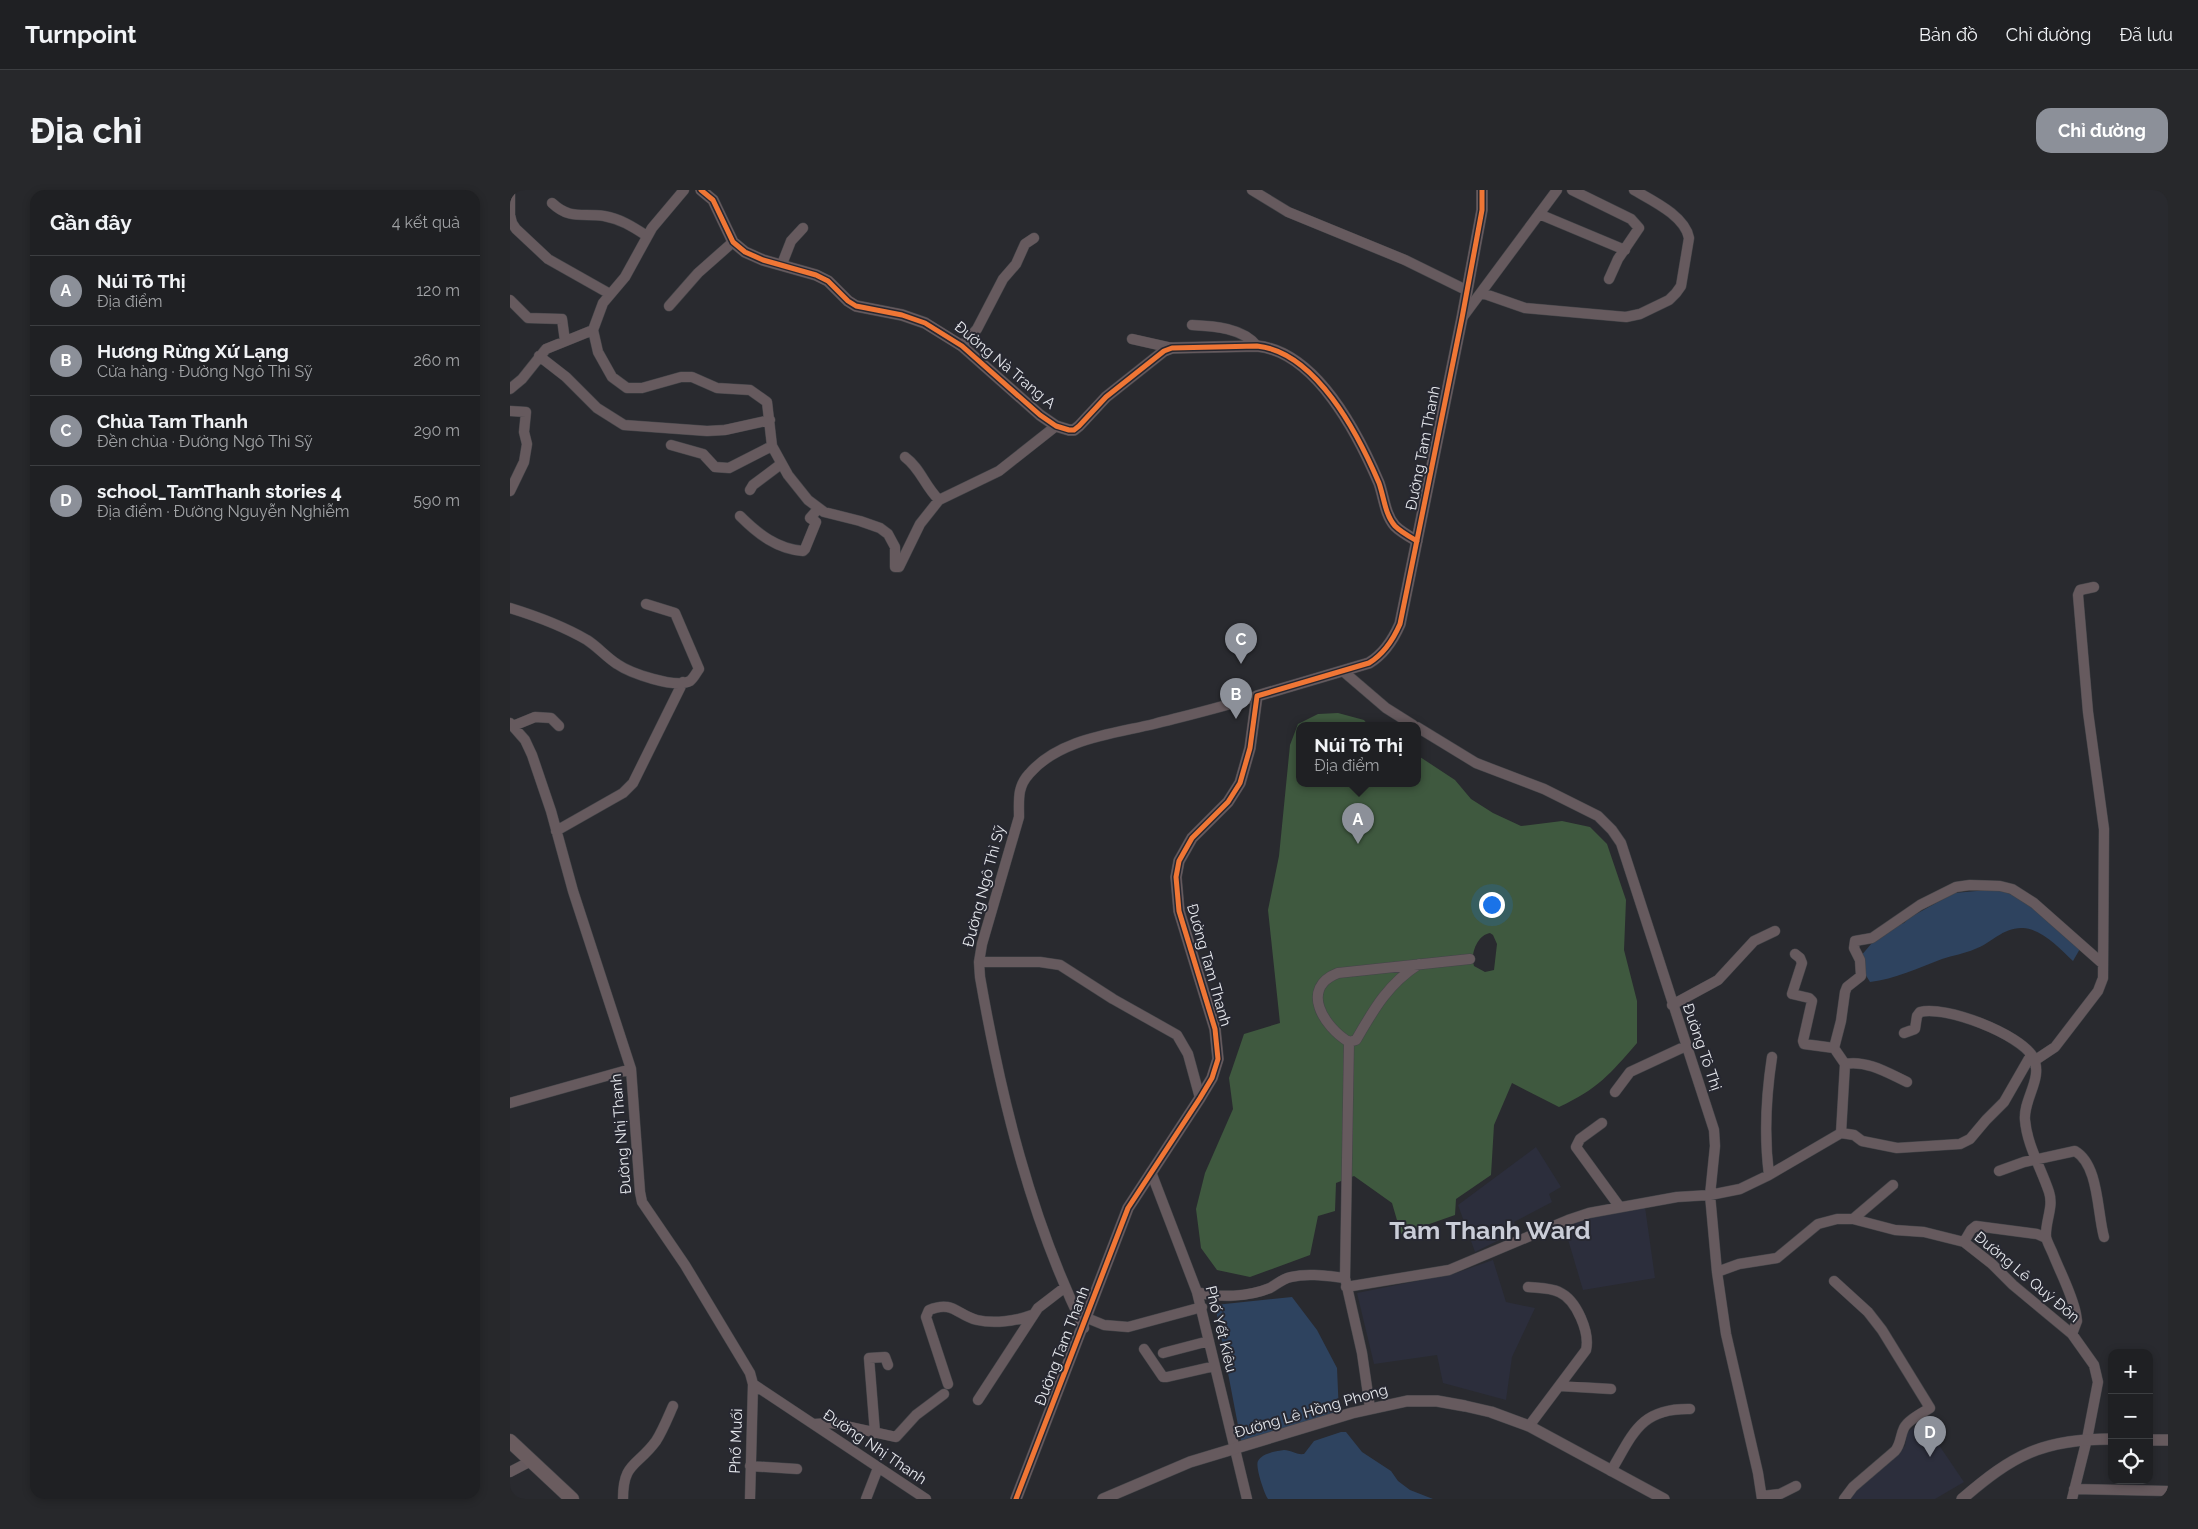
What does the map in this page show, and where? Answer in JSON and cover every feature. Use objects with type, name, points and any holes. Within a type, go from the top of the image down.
[{"type":"main road","points":[[510,1441],[572,1499]]},
{"type":"street","points":[[510,190],[510,215],[516,229],[548,259],[610,294]]},
{"type":"street","points":[[684,190],[647,236],[620,284],[603,303],[593,330],[598,352],[612,377],[623,385],[636,389],[681,377],[692,377],[717,388],[743,389],[756,393],[767,402],[772,446],[781,464],[808,500],[818,509],[873,526],[888,534],[895,547],[893,566],[897,568],[920,524],[939,500],[999,471],[1056,426]]},
{"type":"street","name":"Đường Nà Trang A","points":[[701,190],[713,200],[733,242],[753,257],[816,275],[828,281],[848,301],[856,306],[902,315],[925,323],[962,346],[1040,415],[1056,426],[1074,430],[1106,397],[1164,351],[1172,348]]},
{"type":"street","points":[[1252,190],[1288,212],[1406,260],[1466,290]]},
{"type":"street","name":"Đường Tam Thanh","points":[[1016,1499],[1128,1208],[1200,1098],[1212,1078],[1218,1059],[1217,1041],[1179,911],[1176,877],[1180,861],[1192,838],[1228,802],[1240,783],[1250,748],[1257,696],[1344,672],[1378,658],[1394,638],[1404,610],[1462,318],[1482,210],[1482,190]]},
{"type":"street","points":[[1462,318],[1557,190]]},
{"type":"street","points":[[1572,190],[1631,218],[1639,228],[1618,259],[1609,280]]},
{"type":"street","points":[[1482,293],[1525,308],[1626,317],[1640,314],[1669,300],[1680,286],[1689,238],[1688,232],[1684,225],[1656,203],[1634,190]]},
{"type":"street","points":[[552,203],[560,211],[571,215],[604,216],[623,221],[647,236]]},
{"type":"street","points":[[1539,214],[1624,250]]},
{"type":"street","points":[[782,264],[790,241],[803,228]]},
{"type":"street","points":[[962,346],[977,328],[1003,279],[1016,264],[1025,244],[1034,238]]},
{"type":"street","points":[[669,306],[708,263],[733,242]]},
{"type":"street","points":[[510,300],[528,318],[562,319],[565,341]]},
{"type":"street","points":[[1192,325],[1226,329],[1247,337],[1257,346]]},
{"type":"street","points":[[510,389],[522,379],[546,349],[593,330]]},
{"type":"street","points":[[1132,339],[1172,348],[1270,347],[1289,357],[1304,368],[1330,396],[1361,444],[1394,525],[1417,541]]},
{"type":"street","points":[[539,356],[572,382],[597,408],[624,425],[707,432],[770,420]]},
{"type":"street","points":[[510,411],[526,412],[524,432],[527,444],[524,462],[510,491]]},
{"type":"street","points":[[671,445],[703,454],[713,462],[715,467],[723,468],[728,468],[772,446]]},
{"type":"street","points":[[906,457],[914,464],[926,486],[939,500]]},
{"type":"street","points":[[750,490],[753,485],[781,464]]},
{"type":"street","points":[[740,516],[751,527],[777,545],[803,551],[816,522],[810,518],[818,509]]},
{"type":"street","points":[[1197,1292],[1209,1295],[1239,1295],[1270,1288],[1280,1281],[1294,1277],[1313,1276],[1345,1282],[1450,1270],[1568,1220],[1620,1206],[1677,1197],[1710,1195],[1740,1189],[1769,1175],[1840,1132],[1854,1135],[1862,1141],[1897,1148],[1967,1142],[2004,1102],[2032,1058],[2055,1047],[2102,984],[2104,829],[2088,712],[2078,595],[2080,590],[2094,587]]},
{"type":"street","points":[[510,608],[538,617],[587,640],[618,665],[640,676],[683,682],[694,678],[699,669],[676,612],[646,604]]},
{"type":"street","points":[[1344,672],[1386,708],[1408,722]]},
{"type":"street","points":[[556,831],[615,798],[633,782],[683,682]]},
{"type":"street","name":"Đường Ngô Thì Sỹ","points":[[1085,1323],[1064,1288],[1038,1216],[1002,1095],[979,962],[982,944],[1018,816],[1018,796],[1028,774],[1049,756],[1096,736],[1190,715],[1257,696]]},
{"type":"street","points":[[511,725],[535,717],[551,718],[559,726]]},
{"type":"street","name":"Đường Nhị Thanh","points":[[511,725],[525,740],[532,755],[573,891],[631,1069],[642,1202],[685,1265],[750,1373],[753,1384],[926,1499]]},
{"type":"street","name":"Đường Tô Thị","points":[[1421,729],[1476,763],[1544,789],[1598,816],[1612,830],[1621,844],[1714,1130],[1715,1146],[1710,1195],[1717,1272],[1726,1334],[1762,1498]]},
{"type":"street","points":[[1840,1132],[1845,1064],[1834,1048],[1844,992],[1847,986],[1861,976],[1860,960],[1854,948],[1854,943],[1872,938],[1920,905],[1956,887],[1986,884],[2012,889],[2034,904],[2103,964]]},
{"type":"street","points":[[1672,1005],[1718,980],[1754,941],[1775,930]]},
{"type":"street","points":[[1795,954],[1802,963],[1792,994],[1809,998],[1812,1001],[1803,1041],[1804,1044],[1834,1048]]},
{"type":"street","points":[[1419,964],[1395,982],[1372,1011],[1356,1040],[1349,1042],[1334,1032],[1317,1002],[1316,995],[1320,984],[1330,976],[1338,973],[1419,964],[1470,959]]},
{"type":"street","points":[[979,962],[1040,962],[1060,965],[1113,999],[1177,1035],[1188,1054],[1200,1098]]},
{"type":"street","points":[[1904,1033],[1915,1029],[1917,1016],[1920,1012],[1948,1013],[2004,1035],[2022,1046],[2032,1058],[2035,1074],[2024,1117],[2035,1160],[2049,1193],[2051,1204],[2046,1238],[2074,1306],[2077,1321],[2072,1334]]},
{"type":"street","points":[[1349,1042],[1345,1282],[1362,1353],[1370,1408]]},
{"type":"street","points":[[1615,1092],[1630,1072],[1686,1046]]},
{"type":"street","points":[[1769,1175],[1766,1147],[1768,1089],[1772,1057]]},
{"type":"street","points":[[1845,1064],[1858,1063],[1894,1074],[1907,1082]]},
{"type":"street","points":[[510,1103],[631,1069]]},
{"type":"street","points":[[1602,1123],[1580,1138],[1576,1147],[1620,1206]]},
{"type":"street","points":[[1999,1171],[2012,1165],[2087,1148]]},
{"type":"street","points":[[2075,1151],[2090,1166],[2104,1237]]},
{"type":"street","name":"Phố Yết Kiêu","points":[[1151,1172],[1202,1307],[1233,1448],[1247,1499]]},
{"type":"street","points":[[1853,1220],[1894,1185]]},
{"type":"street","name":"Đường Lê Quý Đôn","points":[[1717,1272],[1740,1264],[1777,1258],[1818,1224],[1838,1219],[1853,1220],[1878,1227],[1924,1232],[1964,1242],[2072,1334],[2094,1365],[2098,1382],[2087,1439],[2073,1494]]},
{"type":"street","points":[[1964,1242],[1971,1230],[1976,1226],[2037,1234],[2046,1238]]},
{"type":"street","points":[[1834,1281],[1868,1312],[1882,1330],[1930,1408],[1906,1424],[1896,1451],[1853,1487],[1844,1499]]},
{"type":"street","points":[[1528,1286],[1559,1292],[1570,1300],[1578,1314],[1586,1336],[1586,1350],[1529,1426]]},
{"type":"street","points":[[978,1400],[1032,1315],[1042,1302],[1064,1288]]},
{"type":"street","points":[[948,1384],[926,1317],[929,1310],[942,1306],[949,1307],[971,1318],[987,1322],[1022,1319],[1032,1315]]},
{"type":"street","points":[[1085,1323],[1128,1327],[1202,1307]]},
{"type":"street","points":[[1163,1353],[1209,1340]]},
{"type":"street","points":[[1144,1349],[1164,1376],[1167,1377],[1215,1366]]},
{"type":"street","points":[[875,1433],[869,1358],[886,1357],[888,1365]]},
{"type":"street","name":"Phố Muối","points":[[750,1499],[753,1384]]},
{"type":"street","points":[[1560,1386],[1611,1389]]},
{"type":"street","points":[[814,1424],[832,1423],[893,1437],[900,1435],[913,1418],[944,1394]]},
{"type":"street","name":"Đường Lê Hồng Phong","points":[[1103,1499],[1190,1462],[1233,1448],[1370,1408],[1408,1401],[1446,1402],[1491,1412],[1529,1426],[1664,1499]]},
{"type":"street","points":[[623,1499],[623,1484],[626,1473],[655,1442],[674,1406]]},
{"type":"street","points":[[1611,1470],[1638,1425],[1649,1418],[1663,1413],[1690,1409]]},
{"type":"street","points":[[1962,1499],[2010,1461],[2034,1450],[2087,1439],[2108,1440]]},
{"type":"street","points":[[2153,1440],[2168,1440]]},
{"type":"street","points":[[510,1472],[531,1461]]},
{"type":"street","points":[[750,1466],[796,1469]]},
{"type":"street","points":[[866,1499],[878,1468]]},
{"type":"street","points":[[1762,1498],[1780,1494],[1796,1486]]},
{"type":"street","points":[[2073,1494],[2168,1491]]},
{"type":"shaded area","points":[[1536,1147],[1561,1187],[1549,1194],[1552,1202],[1514,1222],[1519,1230],[1475,1252],[1458,1205]]},
{"type":"shaded area","points":[[1645,1207],[1655,1278],[1583,1290],[1564,1226],[1588,1218]]},
{"type":"shaded area","points":[[1493,1260],[1506,1302],[1535,1308],[1512,1357],[1506,1400],[1443,1383],[1437,1355],[1374,1364],[1357,1293],[1456,1273]]},
{"type":"shaded area","points":[[1922,1420],[1964,1482],[1935,1499],[1847,1499],[1905,1446],[1907,1433]]},
{"type":"green space","points":[[1338,713],[1366,722],[1302,722],[1318,714]]},
{"type":"green space","points":[[1296,729],[1296,787],[1421,787],[1421,758],[1455,780],[1471,799],[1493,813],[1521,826],[1562,821],[1590,827],[1607,844],[1626,900],[1624,950],[1637,1001],[1637,1043],[1619,1064],[1594,1087],[1559,1107],[1512,1083],[1494,1125],[1491,1175],[1456,1199],[1455,1215],[1401,1234],[1392,1203],[1354,1176],[1336,1183],[1335,1211],[1318,1216],[1310,1255],[1250,1277],[1217,1270],[1201,1248],[1196,1209],[1205,1173],[1233,1109],[1229,1078],[1244,1034],[1280,1023],[1268,910],[1279,856],[1290,745]],"holes":[[[1490,933],[1497,944],[1494,970],[1485,972],[1474,966],[1474,951],[1481,937]]]},
{"type":"water","points":[[1999,889],[2023,900],[2081,947],[2073,961],[2044,936],[2030,929],[2016,928],[1971,951],[1942,959],[1897,976],[1870,982],[1864,972],[1860,957],[1883,930],[1904,923],[1909,918],[1954,893]]},
{"type":"water","points":[[1292,1297],[1317,1330],[1337,1368],[1339,1414],[1241,1441],[1215,1305]]},
{"type":"water","points":[[1346,1432],[1362,1452],[1391,1471],[1398,1481],[1410,1490],[1433,1499],[1268,1499],[1262,1486],[1257,1464],[1260,1458],[1270,1453],[1284,1450],[1304,1454],[1314,1441]]},
{"type":"cycle path","points":[[701,190],[713,200],[733,242],[745,252],[763,260],[816,275],[828,281],[848,301],[856,306],[902,315],[925,323],[962,346],[1040,415],[1056,426],[1069,430],[1074,430],[1106,397],[1164,351],[1172,348],[1257,346],[1278,352],[1298,363],[1316,379],[1332,398],[1347,420],[1370,463],[1392,522],[1400,530],[1417,541]]},
{"type":"cycle path","points":[[1016,1499],[1128,1208],[1200,1098],[1212,1078],[1218,1059],[1215,1029],[1179,911],[1176,877],[1179,861],[1192,838],[1228,802],[1240,783],[1250,748],[1257,696],[1369,663],[1388,646],[1400,624],[1462,318],[1482,210],[1482,190]]},
{"type":"place","name":"Chùa Tam Thanh","points":[[1241,664]]},
{"type":"place","name":"Hương Rừng Xứ Lạng","points":[[1236,719]]},
{"type":"place","name":"Núi Tô Thị","points":[[1358,844]]},
{"type":"place","name":"school_TamThanh stories 4","points":[[1930,1457]]},
{"type":"district","name":"Tam Thanh Ward","points":[[1490,1230]]}]
